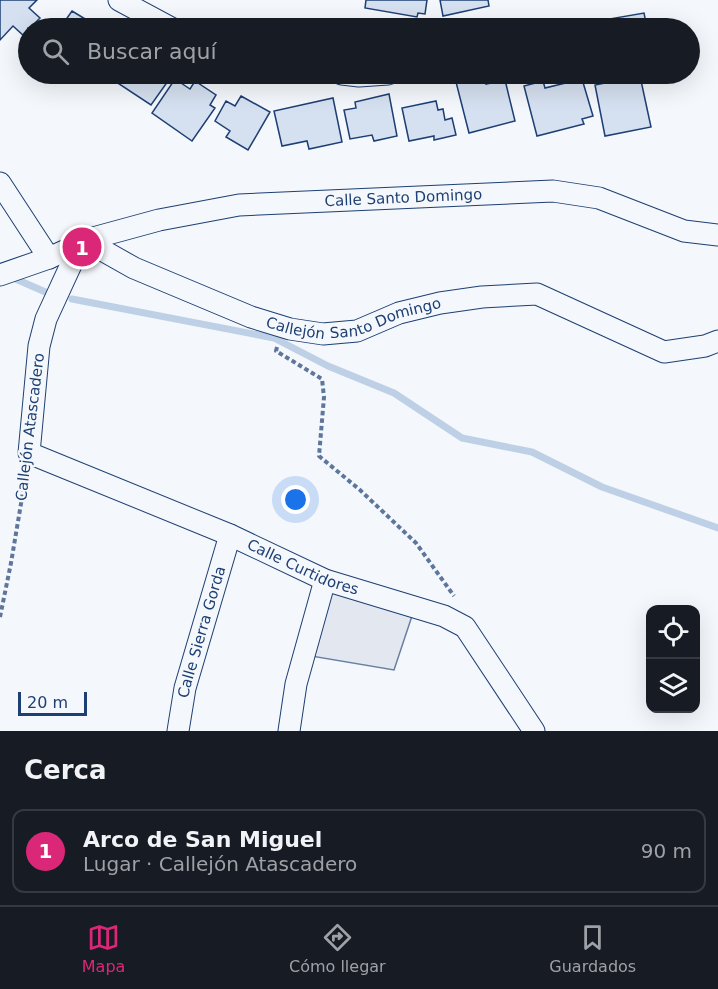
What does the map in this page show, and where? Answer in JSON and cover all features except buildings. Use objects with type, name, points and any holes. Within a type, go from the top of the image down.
[{"type":"street","points":[[119,0],[152,18]]},
{"type":"street","points":[[0,183],[49,258]]},
{"type":"street","name":"Calle Santo Domingo","points":[[83,242],[159,220],[239,205],[553,191],[599,198],[684,231],[718,234]]},
{"type":"street","points":[[0,275],[49,258],[83,242]]},
{"type":"street","name":"Callejón Santo Domingo","points":[[83,242],[134,268],[250,317],[290,329],[323,334],[357,331],[399,313],[440,303],[482,297],[537,294],[664,352],[705,346],[718,341]]},
{"type":"street","name":"Callejón Atascadero","points":[[29,453],[39,346],[45,319],[83,242]]},
{"type":"street","name":"Calle Curtidores","points":[[29,453],[230,535],[325,580],[444,616],[465,627]]},
{"type":"street","name":"Calle Sierra Gorda","points":[[178,731],[185,688],[230,535]]},
{"type":"street","points":[[288,731],[296,684],[325,580]]},
{"type":"street","points":[[465,627],[534,731]]},
{"type":"path","points":[[276,351],[322,379],[324,397],[319,456],[360,490],[416,543],[462,607],[465,627]]},
{"type":"path","name":"Callejón Atascadero","points":[[0,617],[29,453]]},
{"type":"shaded area","points":[[331,590],[413,613],[394,670],[311,656]]},
{"type":"waterway","points":[[11,277],[50,294]]},
{"type":"waterway","points":[[72,299],[274,338],[328,366],[394,393],[462,438],[532,452],[602,487],[718,528]]},
{"type":"place","name":"Arco de San Miguel","points":[[82,247]]}]
